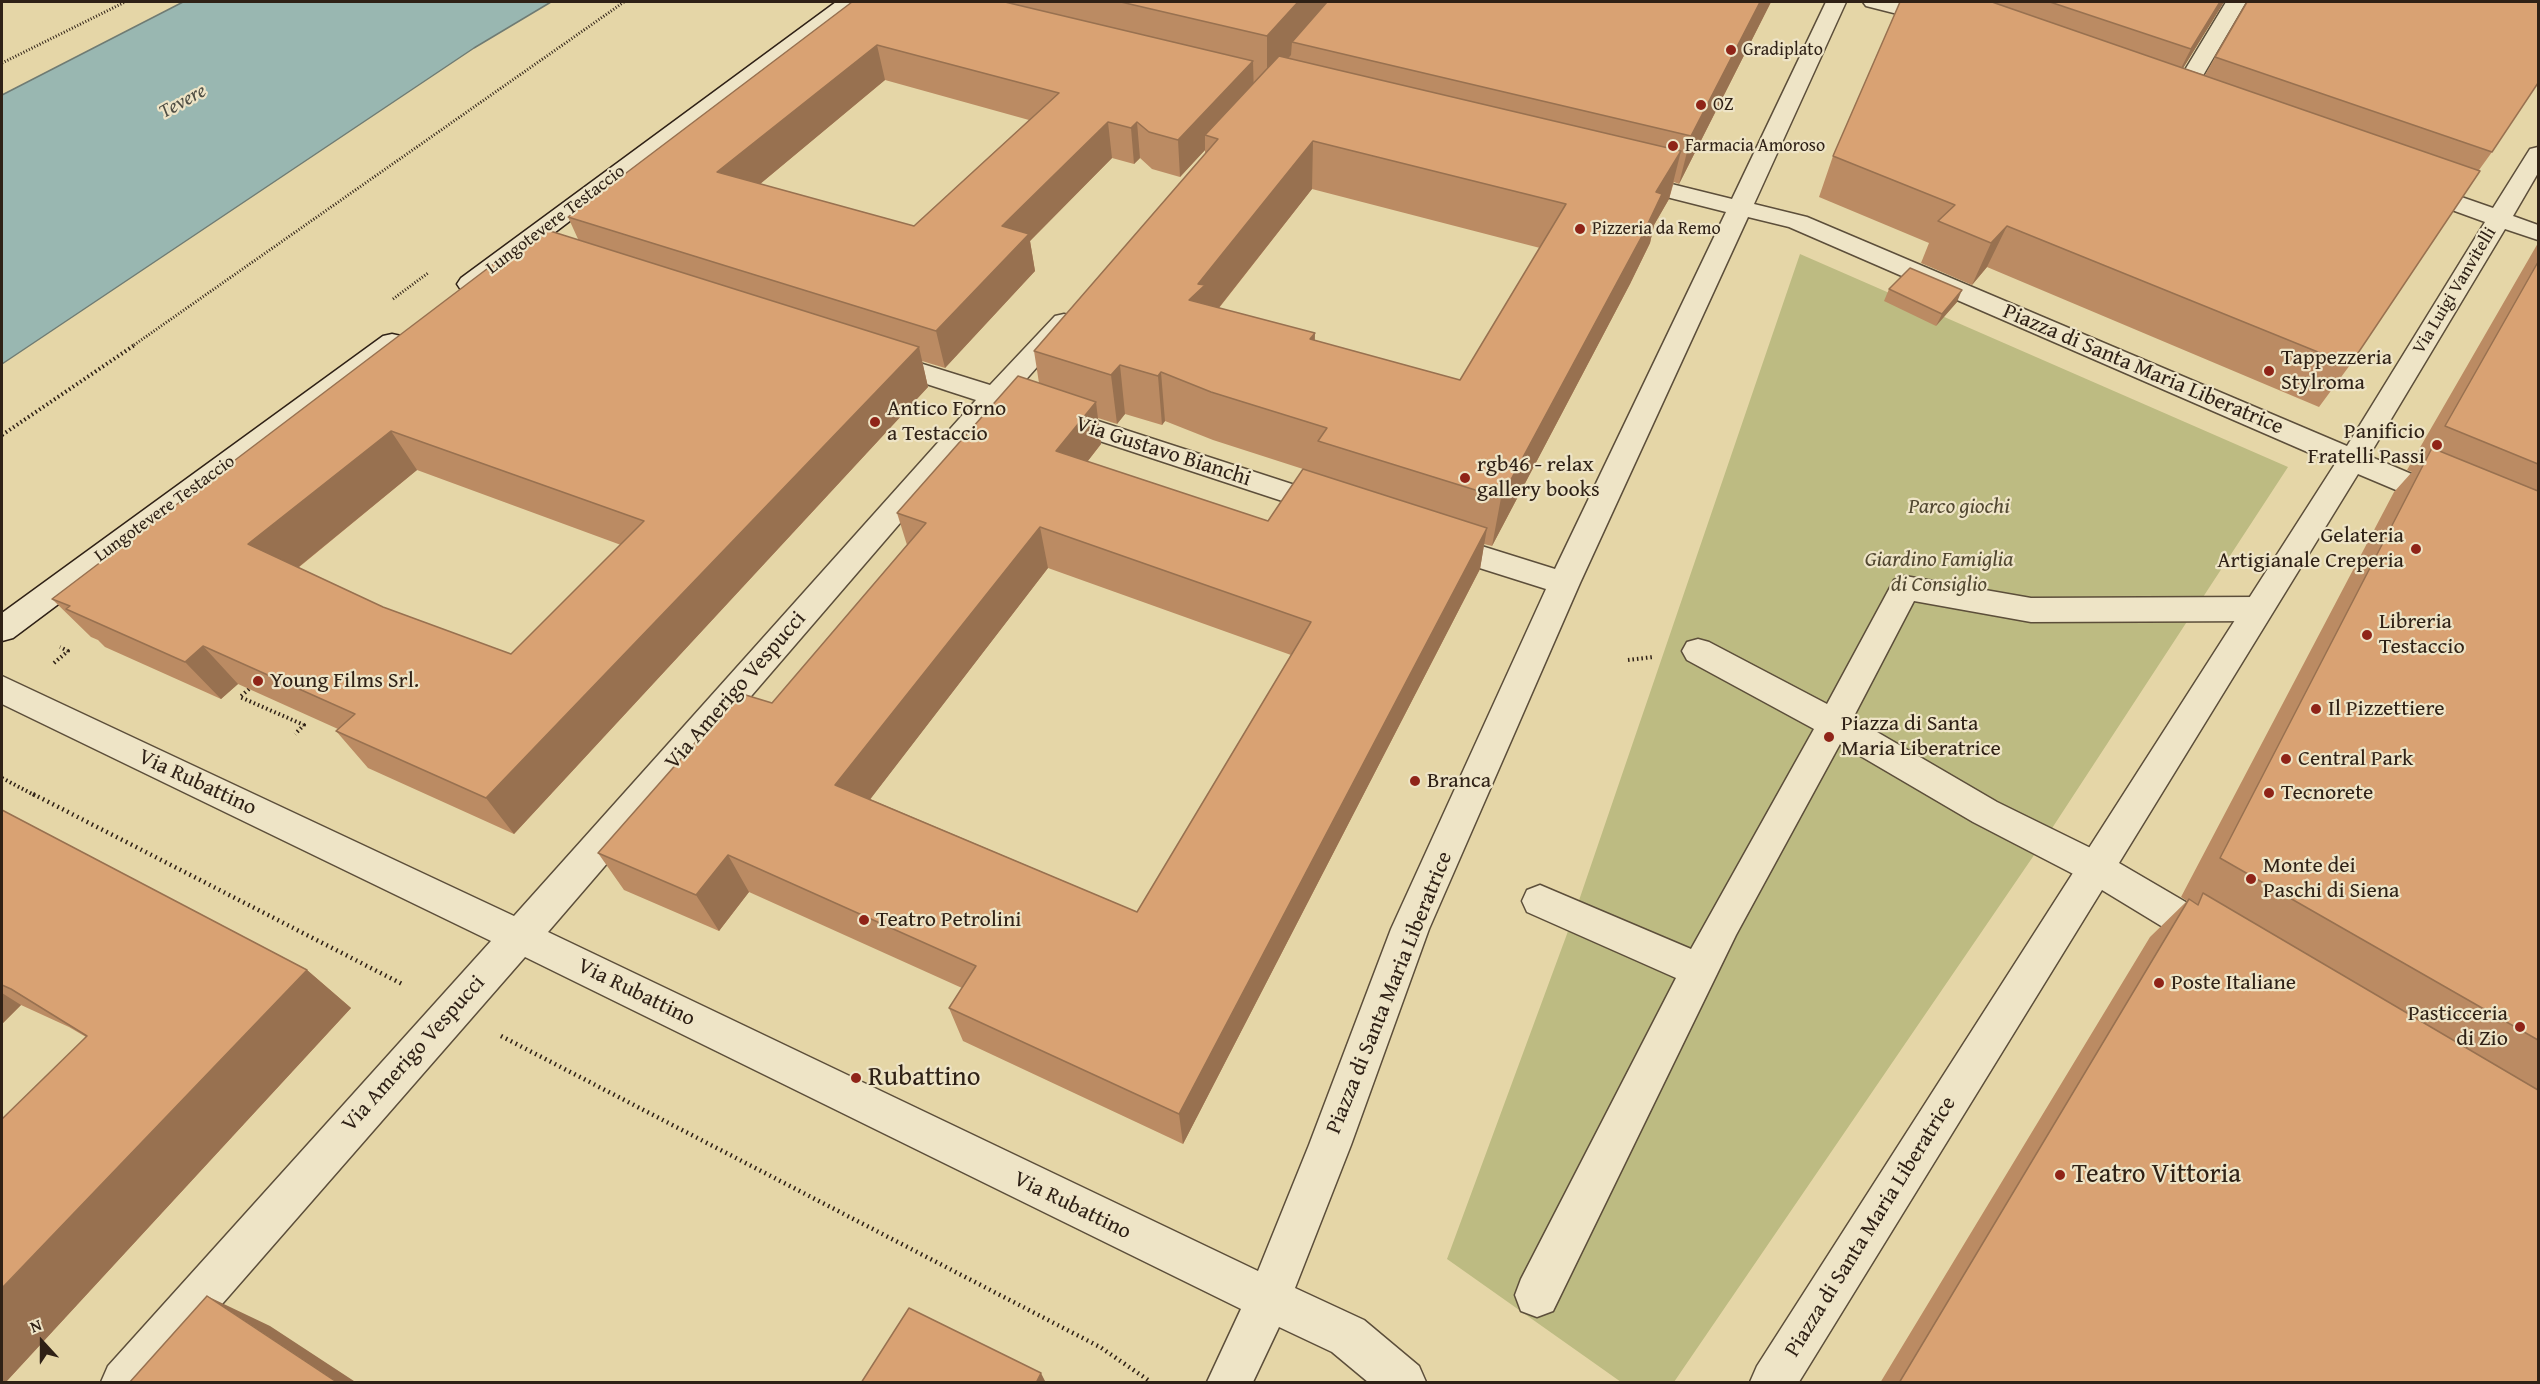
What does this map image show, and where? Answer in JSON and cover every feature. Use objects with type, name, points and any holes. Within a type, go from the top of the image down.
[{"type":"street","name":"Lungotevere Testaccio","points":[[447,301],[848,2]]},
{"type":"street","points":[[1610,175],[1740,207],[1836,2]]},
{"type":"street","points":[[1873,2],[1929,15],[1963,27]]},
{"type":"street","points":[[2176,103],[2236,2]]},
{"type":"street","points":[[2154,95],[2198,111]]},
{"type":"street","name":"Via Luigi Vanvitelli","points":[[2353,459],[2538,154]]},
{"type":"street","points":[[2396,182],[2538,233]]},
{"type":"street","name":"Piazza di Santa Maria Liberatrice","points":[[1230,1383],[1268,1300],[1330,1145],[1410,929],[1564,583],[1740,207],[1798,222],[2353,459],[1773,1383]]},
{"type":"street","points":[[523,245],[553,255]]},
{"type":"street","name":"Via Amerigo Vespucci","points":[[124,1383],[995,396],[1078,306]]},
{"type":"street","name":"Lungotevere Testaccio","points":[[2,629],[409,329]]},
{"type":"street","name":"Via Gustavo Bianchi","points":[[852,351],[1354,515]]},
{"type":"street","points":[[2353,459],[2466,508]]},
{"type":"street","points":[[1411,534],[1564,583]]},
{"type":"street","points":[[1537,1295],[1700,971],[1905,588],[2031,610],[2258,609]]},
{"type":"street","points":[[1698,651],[1833,723],[1985,812],[2096,868],[2241,954]]},
{"type":"street","name":"Via Rubattino","points":[[2,690],[519,937],[1268,1300]]},
{"type":"street","points":[[1540,901],[1700,971]]},
{"type":"street","points":[[1268,1300],[1348,1336],[1403,1383]]},
{"type":"path","points":[[2,63],[125,2]]},
{"type":"path","points":[[2,435],[213,291],[624,2]]},
{"type":"path","points":[[388,303],[436,268]]},
{"type":"path","points":[[249,689],[240,697],[304,725],[295,734]]},
{"type":"path","points":[[2,778],[1100,1347],[1151,1383]]},
{"type":"green space","name":"Giardino Famiglia di Consiglio","points":[[1800,254],[2288,467],[2043,842],[1674,1382],[1621,1382],[1447,1259],[1574,915]]},
{"type":"water","name":"Tevere","points":[[183,2],[551,2],[474,48],[2,364],[2,95]]},
{"type":"building","points":[[852,2],[1005,2],[1253,61],[1178,140],[1149,132],[1137,122],[1131,128],[1108,122],[1002,226],[1029,234],[936,331],[568,217]],"holes":[[[877,45],[1059,93],[914,226],[717,172]]]},
{"type":"building","points":[[1121,2],[1298,2],[1267,36]]},
{"type":"building","points":[[1327,2],[1760,2],[1691,136],[1292,42]]},
{"type":"building","points":[[1900,2],[1992,2],[2480,171],[2350,365],[2007,226],[1991,243],[1938,221],[1955,205],[1833,156]]},
{"type":"building","points":[[2050,2],[2220,2],[2191,49]]},
{"type":"building","points":[[2247,2],[2538,2],[2538,83],[2492,152],[2215,57]]},
{"type":"building","points":[[1279,56],[1681,151],[1656,192],[1662,194],[1642,236],[1501,498],[1318,441],[1327,428],[1211,392],[1161,372],[1158,376],[1120,365],[1111,375],[1034,351],[1218,139],[1205,135]],"holes":[[[1313,141],[1566,204],[1460,380],[1310,339],[1315,333],[1189,300],[1205,285],[1198,284]]]},
{"type":"building","points":[[547,230],[919,347],[486,798],[336,731],[355,714],[203,646],[185,662],[66,609],[70,606],[52,599],[504,256],[510,258]],"holes":[[[391,431],[644,521],[511,654],[383,607],[248,544]]]},
{"type":"building","points":[[2538,262],[2538,464],[2445,426]]},
{"type":"building","points":[[1910,268],[1962,290],[1942,314],[1889,289]]},
{"type":"building","points":[[1018,376],[1096,402],[1056,451],[1268,521],[1303,469],[1487,528],[1179,1114],[949,1008],[976,966],[728,855],[696,895],[598,853],[739,693],[772,703],[926,523],[897,513]],"holes":[[[1040,527],[1311,622],[1137,912],[835,785]]]},
{"type":"building","points":[[2432,448],[2538,491],[2538,1040],[2220,858]]},
{"type":"building","points":[[2,810],[307,970],[2,1288],[2,1119],[87,1036],[2,985]]},
{"type":"building","points":[[2203,893],[2538,1090],[2538,1383],[1899,1383],[2189,899],[2198,905]]},
{"type":"building","points":[[207,1296],[338,1383],[129,1383]]},
{"type":"building","points":[[909,1308],[1041,1373],[1036,1383],[861,1383]]},
{"type":"place","name":"Gradiplato","points":[[1731,50]]},
{"type":"place","name":"OZ","points":[[1701,105]]},
{"type":"place","name":"Farmacia Amoroso","points":[[1673,146]]},
{"type":"place","name":"Pizzeria da Remo","points":[[1580,229]]},
{"type":"place","name":"Tappezzeria Stylroma","points":[[2269,371]]},
{"type":"place","name":"Antico Forno a Testaccio","points":[[875,422]]},
{"type":"place","name":"Panificio Fratelli Passi","points":[[2437,445]]},
{"type":"place","name":"rgb46 - relax gallery books","points":[[1465,478]]},
{"type":"place","name":"Gelateria Artigianale Creperia","points":[[2416,549]]},
{"type":"place","name":"Libreria Testaccio","points":[[2367,635]]},
{"type":"place","name":"Young Films Srl.","points":[[258,681]]},
{"type":"place","name":"Il Pizzettiere","points":[[2316,709]]},
{"type":"place","name":"Piazza di Santa Maria Liberatrice","points":[[1829,737]]},
{"type":"place","name":"Central Park","points":[[2286,759]]},
{"type":"place","name":"Branca","points":[[1415,781]]},
{"type":"place","name":"Tecnorete","points":[[2269,793]]},
{"type":"place","name":"Monte dei Paschi di Siena","points":[[2251,879]]},
{"type":"place","name":"Teatro Petrolini","points":[[864,920]]},
{"type":"place","name":"Poste Italiane","points":[[2159,983]]},
{"type":"place","name":"Pasticceria di Zio","points":[[2520,1027]]},
{"type":"place","name":"Rubattino","points":[[856,1078]]},
{"type":"place","name":"Teatro Vittoria","points":[[2060,1175]]},
{"type":"park label","name":"Parco giochi","points":[[1959,507]]}]
